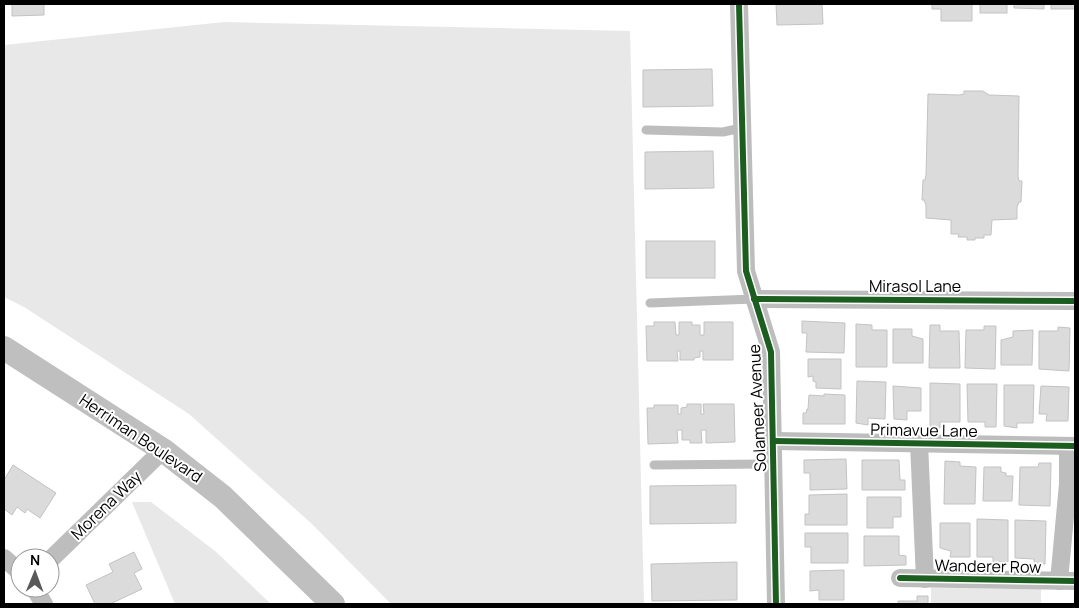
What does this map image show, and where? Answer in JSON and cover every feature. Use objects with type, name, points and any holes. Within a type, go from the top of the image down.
[{"type":"main road","name":"Herriman Boulevard","points":[[4,348],[163,450],[223,497],[333,604]]},
{"type":"street","name":"Solameer Avenue","points":[[739,4],[746,270],[771,352],[776,604]]},
{"type":"street","name":"Mirasol Lane","points":[[754,299],[1075,301]]},
{"type":"street","name":"Primavue Lane","points":[[772,441],[1072,446]]},
{"type":"street","points":[[920,443],[925,579]]},
{"type":"street","points":[[1067,581],[1068,484],[1072,446]]},
{"type":"street","name":"Morena Way","points":[[60,550],[163,450]]},
{"type":"street","name":"Wanderer Row","points":[[900,578],[1067,581]]},
{"type":"lane","points":[[646,130],[723,132],[741,128]]},
{"type":"lane","points":[[650,303],[754,299]]},
{"type":"lane","points":[[654,465],[773,464]]},
{"type":"shaded area","points":[[224,22],[630,31],[644,604],[391,604],[312,524],[189,414],[24,307],[4,297],[4,45]]},
{"type":"shaded area","points":[[132,502],[151,502],[215,551],[271,604],[175,604]]},
{"type":"shaded area","points":[[931,588],[1041,589],[1041,604],[931,604]]},
{"type":"building","points":[[12,4],[44,4],[44,15],[12,16]]},
{"type":"building","points":[[776,4],[822,4],[823,24],[777,25]]},
{"type":"building","points":[[932,4],[972,4],[972,21],[941,21],[941,9],[932,9]]},
{"type":"building","points":[[980,4],[1007,4],[1007,13],[980,13]]},
{"type":"building","points":[[1014,4],[1044,4],[1044,9],[1014,8]]},
{"type":"building","points":[[1051,4],[1075,4],[1075,9],[1051,9]]},
{"type":"building","points":[[712,69],[713,106],[643,107],[643,70]]},
{"type":"building","points":[[964,91],[983,91],[989,95],[1019,96],[1018,176],[1019,181],[1022,181],[1021,202],[1019,202],[1017,207],[1017,219],[992,220],[991,235],[984,235],[984,238],[975,238],[975,240],[967,240],[967,237],[958,237],[959,234],[951,234],[951,220],[926,218],[926,205],[924,200],[922,200],[923,180],[925,180],[926,175],[928,94],[959,95],[964,94]]},
{"type":"building","points":[[713,151],[714,188],[645,189],[645,152]]},
{"type":"building","points":[[646,241],[715,241],[715,278],[646,278]]},
{"type":"building","points":[[802,321],[845,323],[844,353],[806,352],[807,333],[802,333]]},
{"type":"building","points":[[654,322],[675,322],[676,335],[679,335],[679,322],[692,322],[692,325],[700,325],[700,335],[704,335],[704,322],[733,322],[733,360],[703,360],[703,351],[700,351],[700,357],[694,358],[694,360],[680,360],[680,351],[677,351],[678,361],[647,361],[646,326],[654,326]]},
{"type":"building","points":[[856,324],[872,325],[872,330],[887,330],[887,367],[856,367]]},
{"type":"building","points":[[930,325],[940,325],[940,331],[959,331],[960,368],[929,368]]},
{"type":"building","points":[[984,326],[996,326],[995,369],[965,368],[966,330],[984,330]]},
{"type":"building","points":[[1058,327],[1070,328],[1069,371],[1039,369],[1039,331],[1058,331]]},
{"type":"building","points":[[893,329],[912,329],[912,336],[923,339],[923,363],[893,363]]},
{"type":"building","points":[[1033,330],[1032,365],[1001,365],[1001,340],[1013,337],[1013,331]]},
{"type":"building","points":[[808,359],[841,359],[841,389],[816,388],[813,376],[808,377]]},
{"type":"building","points":[[857,381],[886,382],[885,419],[868,418],[868,425],[856,423]]},
{"type":"building","points":[[930,383],[960,384],[960,422],[940,422],[940,428],[930,426]]},
{"type":"building","points":[[967,384],[997,384],[996,427],[985,427],[985,422],[968,422]]},
{"type":"building","points":[[1004,385],[1034,385],[1033,423],[1017,423],[1017,428],[1004,426]]},
{"type":"building","points":[[893,386],[921,388],[921,411],[907,411],[907,420],[894,419]]},
{"type":"building","points":[[1041,386],[1069,387],[1068,421],[1046,421],[1047,414],[1039,414]]},
{"type":"building","points":[[824,394],[845,395],[845,424],[803,424],[803,413],[806,413],[808,409],[809,395],[824,396]]},
{"type":"building","points":[[687,404],[701,404],[701,414],[704,414],[703,404],[734,404],[735,442],[706,443],[706,430],[701,430],[702,443],[690,443],[690,440],[682,440],[682,430],[677,430],[678,443],[648,444],[647,408],[654,408],[654,405],[678,405],[678,414],[681,414],[681,408],[687,407]]},
{"type":"building","points":[[846,459],[847,489],[810,490],[810,473],[804,473],[804,460]]},
{"type":"building","points":[[862,460],[899,460],[900,480],[905,480],[905,490],[862,490]]},
{"type":"building","points":[[945,461],[960,462],[960,466],[976,467],[975,504],[944,504]]},
{"type":"building","points":[[1039,463],[1051,463],[1050,506],[1019,505],[1020,467],[1038,467]]},
{"type":"building","points":[[13,465],[56,493],[40,518],[27,509],[25,513],[17,507],[12,515],[4,509],[4,480]]},
{"type":"building","points":[[984,467],[1001,467],[1001,472],[1006,473],[1006,476],[1013,476],[1012,501],[983,501]]},
{"type":"building","points":[[736,485],[736,523],[650,524],[650,486]]},
{"type":"building","points":[[847,494],[847,525],[805,525],[805,514],[809,514],[809,495]]},
{"type":"building","points":[[867,497],[901,497],[901,517],[893,517],[893,528],[867,528]]},
{"type":"building","points":[[977,519],[1008,520],[1008,562],[993,562],[993,557],[977,557]]},
{"type":"building","points":[[1015,520],[1046,521],[1045,564],[1034,563],[1034,559],[1015,558]]},
{"type":"building","points":[[940,523],[970,523],[970,557],[950,557],[951,551],[940,548]]},
{"type":"building","points":[[805,533],[848,533],[848,563],[811,563],[811,547],[805,547]]},
{"type":"building","points":[[864,536],[899,536],[899,555],[906,556],[906,565],[864,566]]},
{"type":"building","points":[[134,552],[142,569],[134,573],[142,589],[110,604],[95,604],[86,585],[113,572],[109,564]]},
{"type":"building","points":[[737,562],[737,600],[652,601],[651,564]]},
{"type":"building","points":[[844,570],[844,600],[819,600],[819,590],[810,591],[810,571]]},
{"type":"building","points":[[917,596],[928,596],[928,604],[898,604],[898,601],[917,601]]},
{"type":"cycle path","points":[[739,4],[746,271],[771,352],[776,604]]},
{"type":"cycle path","points":[[754,299],[1075,301]]},
{"type":"cycle path","points":[[773,441],[1075,446]]},
{"type":"cycle path","points":[[900,578],[1075,581]]}]
